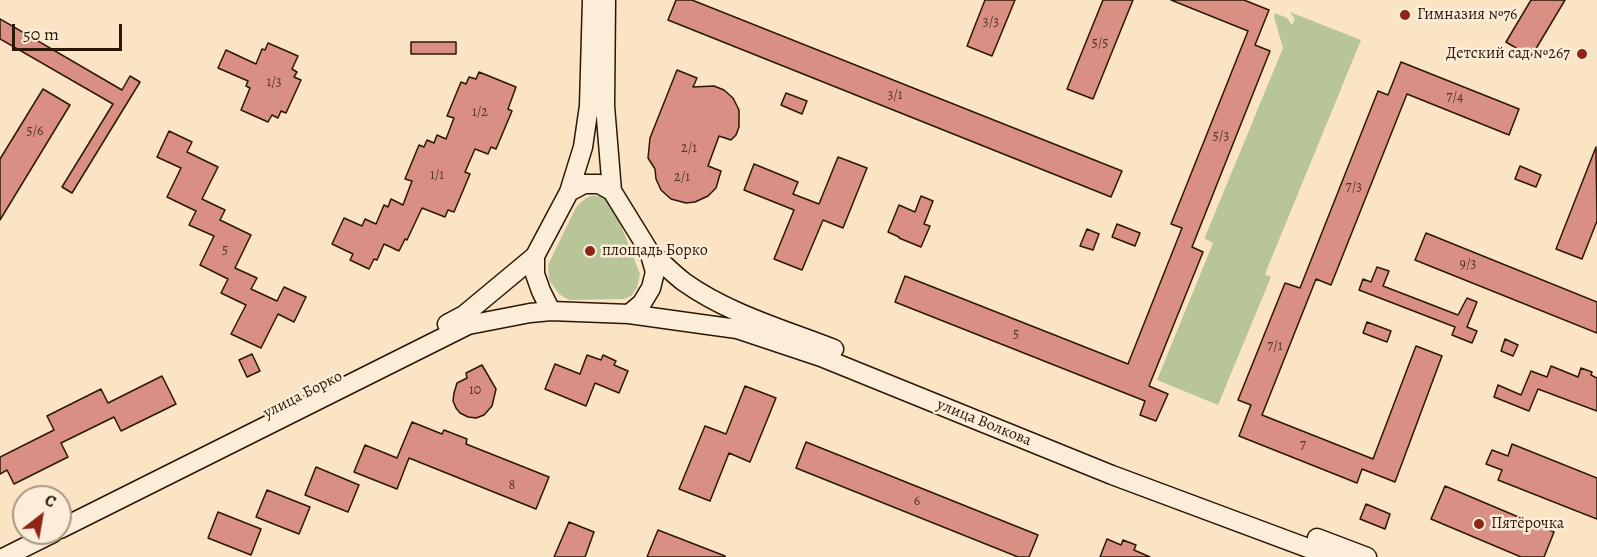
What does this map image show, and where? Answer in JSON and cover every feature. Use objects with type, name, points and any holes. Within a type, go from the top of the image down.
[{"type":"main road","points":[[592,0],[589,106],[583,147],[569,192],[535,256],[535,274],[551,311],[629,314],[642,303],[651,288],[655,272],[649,251],[612,191],[605,106],[606,0]]},
{"type":"main road","points":[[569,192],[584,184],[599,184],[612,191]]},
{"type":"main road","name":"улица Волкова","points":[[649,251],[684,282],[743,315],[825,345],[1117,464],[1367,557]]},
{"type":"main road","name":"улица Борко","points":[[72,511],[464,315],[535,256]]},
{"type":"main road","name":"улица Борко","points":[[72,524],[468,325],[551,311]]},
{"type":"main road","name":"улица Волкова","points":[[629,314],[737,329],[821,357],[1104,471],[1332,557]]},
{"type":"main road","points":[[5,557],[29,545]]},
{"type":"green space","points":[[1290,12],[1361,40],[1265,274],[1271,277],[1218,405],[1157,380],[1213,243],[1204,238],[1283,48],[1274,17],[1275,13],[1287,18],[1292,25],[1295,19]]},
{"type":"green space","points":[[591,196],[608,200],[613,205],[640,274],[637,288],[631,296],[624,299],[569,300],[559,294],[549,280],[548,265],[576,207]]},
{"type":"building","points":[[676,0],[692,0],[1122,171],[1111,197],[668,20]]},
{"type":"building","points":[[985,0],[1015,0],[992,56],[967,46]]},
{"type":"building","points":[[1103,0],[1133,0],[1093,99],[1067,89]]},
{"type":"building","points":[[1171,0],[1244,0],[1269,10],[1255,45],[1270,51],[1192,247],[1203,252],[1149,386],[1168,394],[1156,421],[1140,415],[1145,401],[895,302],[905,276],[1128,364],[1182,228],[1171,224],[1248,31]]},
{"type":"building","points":[[1531,0],[1565,0],[1531,57],[1506,42]]},
{"type":"building","points":[[0,19],[122,90],[130,76],[140,82],[72,193],[62,187],[113,104],[0,39]]},
{"type":"building","points":[[411,42],[456,42],[456,54],[411,54]]},
{"type":"building","points":[[268,43],[298,56],[292,69],[297,72],[294,77],[301,80],[286,113],[281,111],[278,118],[272,115],[268,122],[241,110],[250,88],[246,86],[248,81],[218,68],[226,50],[256,64],[262,49],[265,50]]},
{"type":"building","points":[[1401,62],[1519,109],[1509,135],[1407,94],[1331,285],[1316,279],[1262,415],[1373,459],[1416,346],[1442,356],[1395,482],[1362,469],[1357,483],[1239,436],[1251,405],[1238,400],[1285,283],[1300,288],[1378,91],[1388,95]]},
{"type":"building","points":[[677,70],[697,78],[693,87],[714,86],[724,90],[733,98],[739,110],[739,127],[736,135],[731,140],[719,136],[708,166],[721,171],[716,188],[708,196],[686,203],[671,199],[661,190],[655,169],[648,158],[650,138]]},
{"type":"building","points":[[479,72],[516,87],[508,109],[512,111],[496,149],[491,147],[488,154],[475,149],[465,172],[470,174],[454,212],[448,210],[445,217],[422,208],[407,240],[405,239],[399,251],[384,244],[377,260],[374,259],[369,269],[350,260],[353,254],[332,244],[344,218],[362,226],[365,219],[376,224],[384,205],[388,207],[391,199],[403,205],[412,181],[405,179],[419,145],[424,147],[427,140],[434,143],[437,135],[446,139],[454,118],[447,116],[461,82],[466,84],[469,77],[476,79]]},
{"type":"building","points":[[43,89],[70,105],[0,220],[0,159]]},
{"type":"building","points":[[786,93],[807,101],[802,114],[781,105]]},
{"type":"building","points":[[169,131],[192,142],[187,152],[218,167],[202,199],[225,210],[220,220],[251,235],[235,268],[257,278],[251,289],[277,301],[284,287],[306,297],[294,322],[278,314],[261,348],[231,334],[246,305],[221,293],[228,279],[200,265],[214,236],[189,225],[196,211],[167,197],[181,168],[157,157]]},
{"type":"building","points":[[1596,147],[1597,221],[1582,259],[1556,249]]},
{"type":"building","points":[[838,157],[867,168],[843,228],[823,220],[802,270],[774,259],[794,210],[744,190],[754,164],[798,182],[793,194],[819,204]]},
{"type":"building","points":[[1520,166],[1541,175],[1536,187],[1515,179]]},
{"type":"building","points":[[921,196],[933,201],[924,224],[930,226],[921,247],[888,232],[899,205],[915,212]]},
{"type":"building","points":[[1117,224],[1140,233],[1135,246],[1112,237]]},
{"type":"building","points":[[1087,229],[1099,234],[1093,250],[1080,246]]},
{"type":"building","points":[[1426,233],[1597,302],[1597,333],[1415,260]]},
{"type":"building","points":[[1377,267],[1389,271],[1383,286],[1458,315],[1467,298],[1477,302],[1467,327],[1477,331],[1472,343],[1452,335],[1455,327],[1359,290],[1363,279],[1371,282]]},
{"type":"building","points":[[1367,322],[1391,331],[1387,342],[1363,333]]},
{"type":"building","points":[[1505,339],[1518,345],[1513,356],[1501,351]]},
{"type":"building","points":[[252,354],[260,371],[247,377],[239,360]]},
{"type":"building","points":[[587,355],[601,360],[603,355],[616,361],[614,365],[628,371],[619,393],[595,383],[586,406],[545,389],[555,364],[580,374]]},
{"type":"building","points":[[482,365],[496,389],[492,406],[484,415],[476,418],[468,417],[456,408],[453,401],[454,393],[457,383],[467,378],[466,373]]},
{"type":"building","points":[[1551,366],[1578,377],[1581,368],[1592,372],[1591,375],[1597,378],[1597,411],[1538,389],[1529,411],[1494,397],[1498,385],[1521,395],[1531,371],[1547,377]]},
{"type":"building","points":[[162,376],[176,404],[121,431],[114,417],[61,443],[68,457],[14,484],[7,470],[0,474],[0,457],[54,430],[47,416],[101,389],[108,403]]},
{"type":"building","points":[[745,386],[776,398],[750,462],[729,453],[710,501],[679,489],[705,426],[726,434]]},
{"type":"building","points":[[412,422],[442,434],[444,430],[467,439],[466,444],[549,477],[536,509],[409,458],[397,489],[354,472],[365,445],[397,458]]},
{"type":"building","points":[[806,442],[1038,535],[1029,557],[1018,557],[796,468]]},
{"type":"building","points":[[1512,444],[1597,478],[1597,519],[1498,480],[1502,470],[1486,464],[1492,450],[1508,456]]},
{"type":"building","points":[[316,467],[359,485],[348,512],[305,495]]},
{"type":"building","points":[[1445,486],[1554,532],[1544,557],[1521,557],[1431,519]]},
{"type":"building","points":[[267,490],[310,507],[299,534],[256,517]]},
{"type":"building","points":[[1366,504],[1390,514],[1385,529],[1360,519]]},
{"type":"building","points":[[218,512],[261,529],[251,555],[208,538]]},
{"type":"building","points":[[569,522],[594,532],[585,557],[554,557]]},
{"type":"building","points":[[658,530],[725,556],[725,557],[647,557]]},
{"type":"building","points":[[1107,539],[1121,545],[1123,540],[1136,545],[1134,550],[1150,557],[1100,557]]},
{"type":"place","name":"Гимназия №76","points":[[1405,15]]},
{"type":"place","name":"Детский сад №267","points":[[1582,54]]},
{"type":"place","name":"площадь Борко","points":[[590,251]]},
{"type":"place","name":"Пятёрочка","points":[[1479,524]]}]
